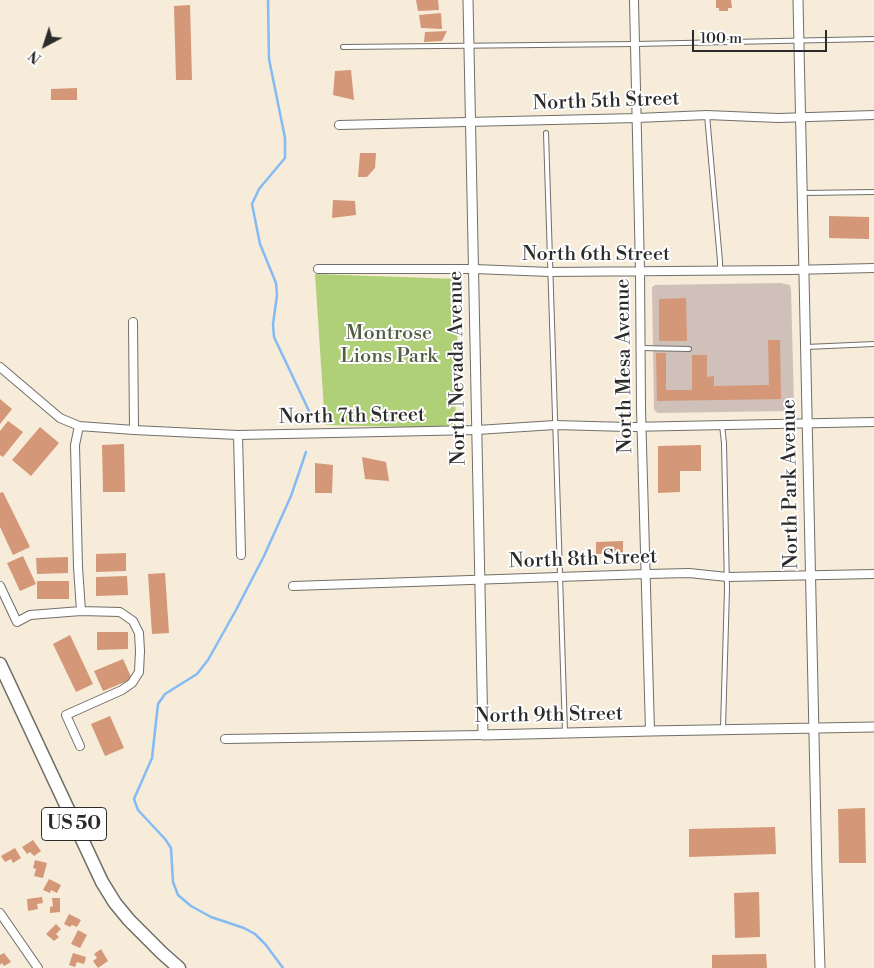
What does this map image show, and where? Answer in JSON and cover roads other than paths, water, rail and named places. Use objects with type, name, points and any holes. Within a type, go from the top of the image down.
[{"type":"highway","name":"US 50","points":[[0,664],[102,882],[128,920],[176,967]]},
{"type":"street","name":"North Nevada Avenue","points":[[468,0],[483,735]]},
{"type":"street","name":"North Mesa Avenue","points":[[634,0],[650,731]]},
{"type":"street","name":"North Park Avenue","points":[[798,0],[806,424],[820,968]]},
{"type":"street","name":"North 5th Street","points":[[339,125],[707,115],[778,118],[874,115]]},
{"type":"street","name":"North 6th Street","points":[[318,269],[474,269],[550,272],[874,268]]},
{"type":"street","points":[[133,322],[134,430]]},
{"type":"street","name":"North 7th Street","points":[[0,368],[60,418],[79,426],[134,430],[238,436],[477,430],[555,425],[642,426],[874,422]]},
{"type":"street","points":[[79,426],[75,444],[81,611]]},
{"type":"street","points":[[238,436],[241,555]]},
{"type":"street","name":"North 8th Street","points":[[293,586],[689,573],[727,577],[874,574]]},
{"type":"street","points":[[0,586],[17,622],[30,615],[81,611],[120,612],[133,621],[139,633],[140,651],[138,672],[132,683],[122,690],[66,715],[80,746]]},
{"type":"street","name":"North 9th Street","points":[[225,739],[874,728]]},
{"type":"street","points":[[0,913],[38,968]]},
{"type":"lane","points":[[343,47],[874,39]]},
{"type":"lane","points":[[707,115],[720,271]]},
{"type":"lane","points":[[546,132],[565,732]]},
{"type":"lane","points":[[802,194],[874,192]]},
{"type":"lane","points":[[805,347],[874,344]]},
{"type":"lane","points":[[641,348],[689,350]]},
{"type":"lane","points":[[722,425],[727,577],[723,730]]},
{"type":"waterway","points":[[268,0],[269,59],[285,138],[285,158],[259,189],[252,204],[260,244],[276,283],[274,337],[309,411]]},
{"type":"waterway","points":[[283,968],[255,934],[244,928],[211,917],[191,906],[178,895],[173,882],[171,848],[138,810],[134,799],[152,758],[158,704],[165,694],[197,674],[208,660],[264,556],[291,496],[306,452]]},
{"type":"park label","name":"Montrose Lions Park","points":[[389,346]]}]
